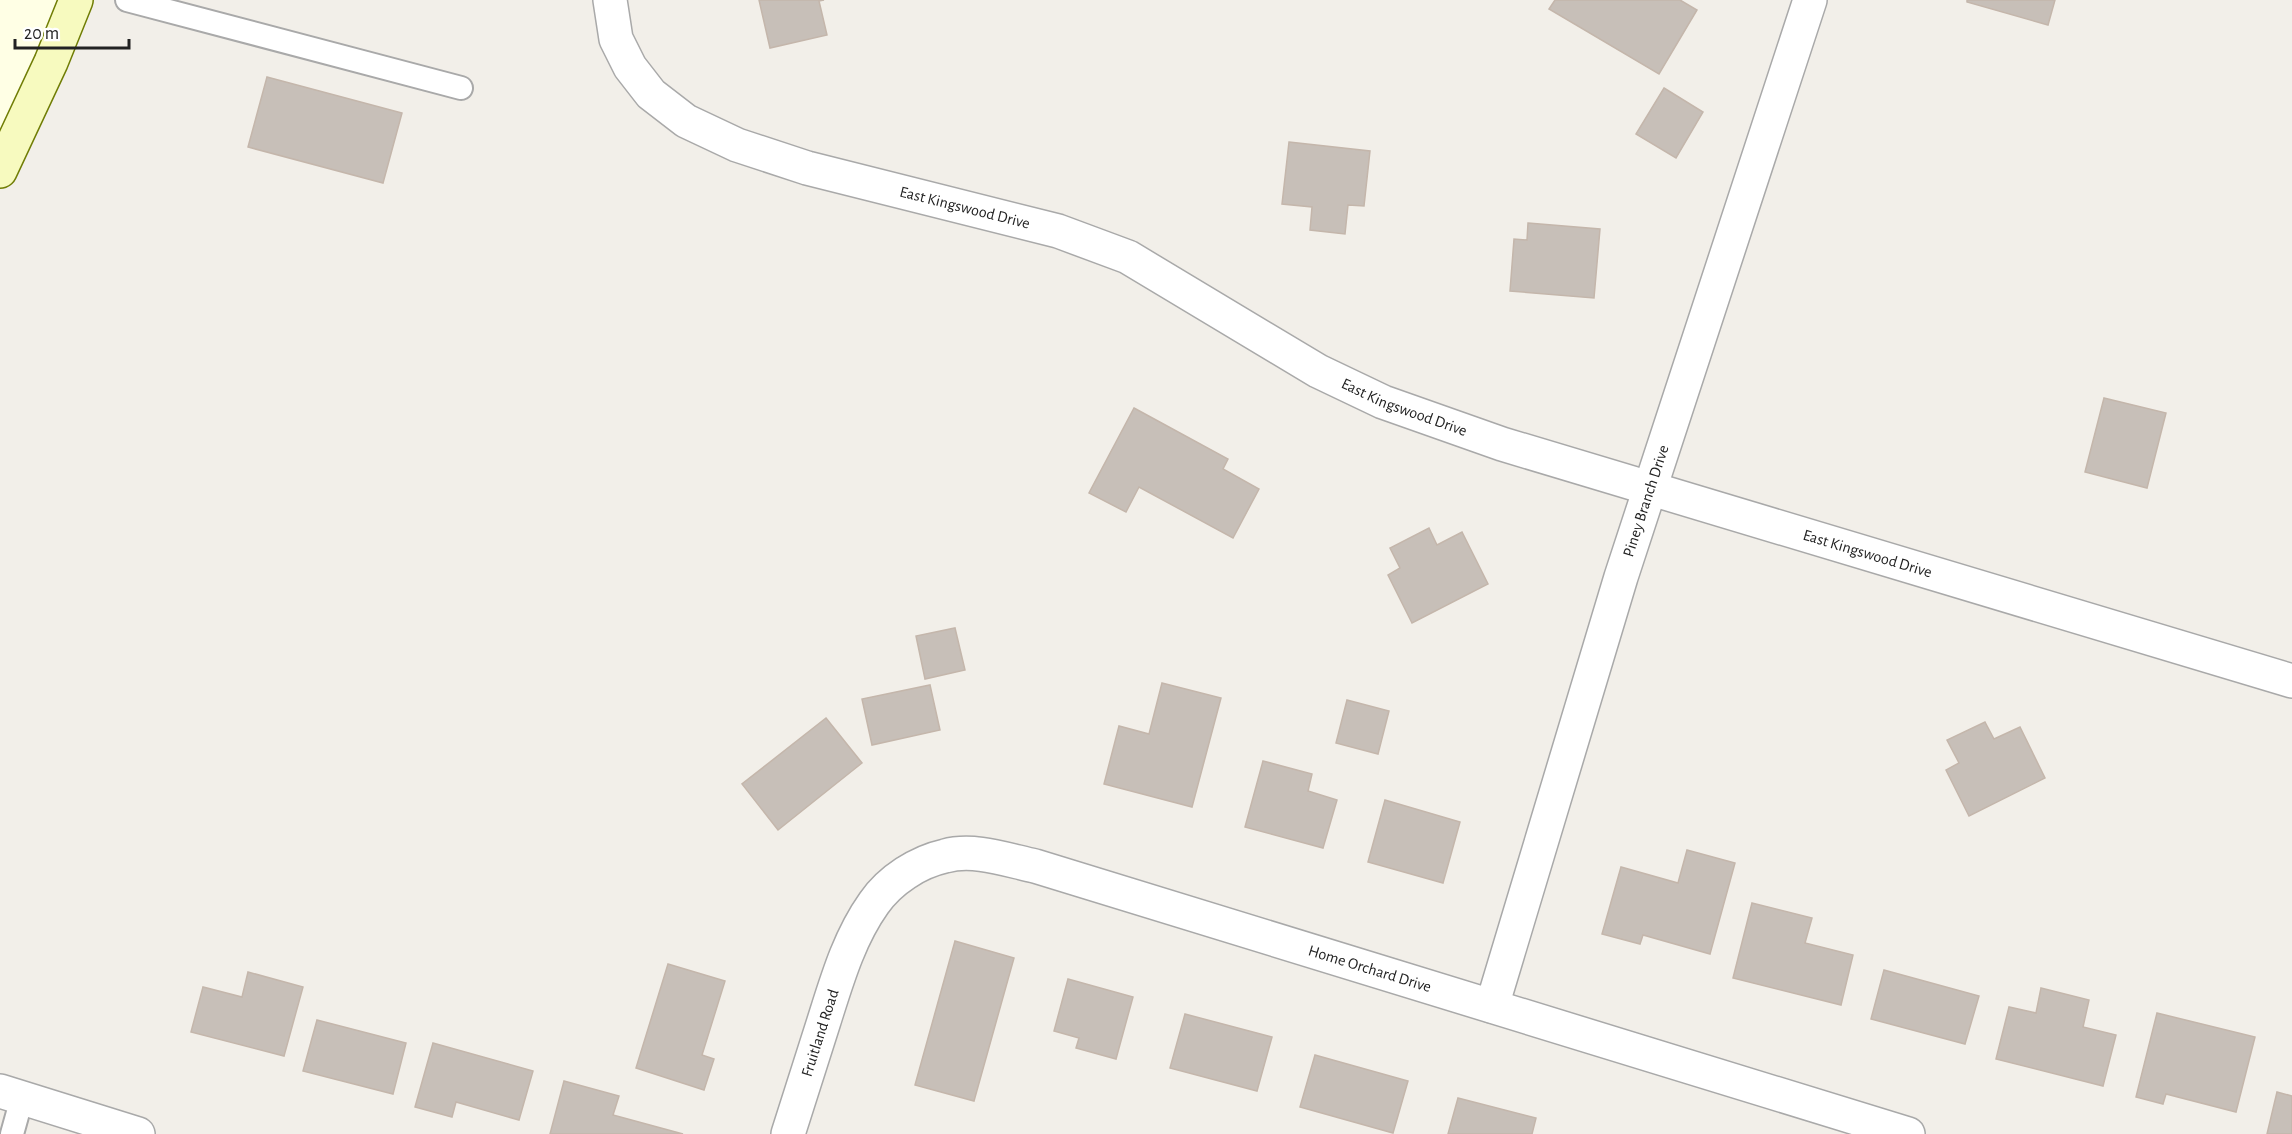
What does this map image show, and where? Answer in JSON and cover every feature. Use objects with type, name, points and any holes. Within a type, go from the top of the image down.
[{"type":"street","points":[[0,171],[51,62],[76,0]]},
{"type":"street","name":"East Kingswood Drive","points":[[610,0],[616,39],[630,67],[651,94],[686,121],[737,145],[807,168],[1058,231],[1128,257],[1318,371],[1383,402],[1502,444],[2292,681]]},
{"type":"street","name":"Piney Branch Drive","points":[[1492,1006],[1621,577],[1810,0]]},
{"type":"street","name":"Home Orchard Drive","points":[[856,932],[875,902],[893,883],[918,865],[946,855],[977,854],[1035,866],[1908,1134]]},
{"type":"street","name":"Fruitland Road","points":[[788,1134],[841,967],[856,932]]},
{"type":"street","points":[[11,1095],[138,1134]]},
{"type":"lane","points":[[127,0],[461,88]]},
{"type":"lane","points":[[11,1095],[12,1134]]},
{"type":"shaded area","points":[[0,0],[76,0],[0,171]]},
{"type":"building","points":[[759,0],[824,0],[819,1],[827,35],[770,48]]},
{"type":"building","points":[[1555,0],[1680,0],[1697,10],[1659,74],[1549,9]]},
{"type":"building","points":[[1967,0],[2055,0],[2048,25],[1967,2]]},
{"type":"building","points":[[267,77],[402,113],[383,183],[248,147]]},
{"type":"building","points":[[1664,88],[1703,112],[1676,158],[1636,134]]},
{"type":"building","points":[[1289,142],[1370,151],[1364,206],[1348,205],[1345,234],[1310,230],[1312,207],[1282,204]]},
{"type":"building","points":[[1528,223],[1600,229],[1594,298],[1510,291],[1514,239],[1527,240]]},
{"type":"building","points":[[2104,398],[2166,413],[2147,488],[2085,472]]},
{"type":"building","points":[[1134,408],[1228,459],[1223,469],[1259,489],[1233,538],[1139,487],[1126,512],[1089,493]]},
{"type":"building","points":[[1429,528],[1437,545],[1462,532],[1488,584],[1412,623],[1388,575],[1400,568],[1390,548]]},
{"type":"building","points":[[955,628],[965,670],[925,679],[916,636]]},
{"type":"building","points":[[1162,683],[1221,698],[1192,807],[1104,784],[1119,726],[1149,734]]},
{"type":"building","points":[[930,685],[940,730],[872,745],[862,699]]},
{"type":"building","points":[[1347,700],[1389,711],[1378,754],[1336,743]]},
{"type":"building","points":[[826,718],[862,763],[778,830],[742,784]]},
{"type":"building","points":[[1985,722],[1994,739],[2020,727],[2045,778],[1969,816],[1946,770],[1959,763],[1947,740]]},
{"type":"building","points":[[1263,761],[1312,774],[1308,791],[1337,800],[1323,848],[1245,827]]},
{"type":"building","points":[[1385,800],[1460,822],[1443,883],[1368,862]]},
{"type":"building","points":[[1687,850],[1735,863],[1710,954],[1643,935],[1640,944],[1602,934],[1621,867],[1678,883]]},
{"type":"building","points":[[1752,903],[1812,918],[1805,943],[1853,955],[1841,1005],[1733,978]]},
{"type":"building","points":[[955,941],[1014,958],[974,1101],[915,1085]]},
{"type":"building","points":[[668,964],[725,981],[702,1055],[714,1059],[704,1090],[636,1068]]},
{"type":"building","points":[[1884,970],[1979,996],[1965,1044],[1871,1019]]},
{"type":"building","points":[[248,972],[303,987],[284,1056],[191,1032],[203,987],[242,997]]},
{"type":"building","points":[[1068,979],[1133,997],[1116,1059],[1076,1048],[1079,1038],[1054,1031]]},
{"type":"building","points":[[2041,988],[2089,1000],[2083,1027],[2116,1035],[2103,1086],[1996,1059],[2009,1007],[2036,1013]]},
{"type":"building","points":[[2157,1013],[2255,1037],[2236,1112],[2166,1094],[2163,1104],[2136,1097]]},
{"type":"building","points":[[1185,1014],[1272,1037],[1257,1091],[1170,1068]]},
{"type":"building","points":[[317,1020],[406,1043],[393,1094],[303,1071]]},
{"type":"building","points":[[433,1043],[533,1071],[519,1120],[456,1102],[452,1117],[415,1107]]},
{"type":"building","points":[[1315,1055],[1408,1081],[1393,1133],[1300,1107]]},
{"type":"building","points":[[564,1081],[619,1096],[613,1115],[683,1134],[550,1134]]},
{"type":"building","points":[[2277,1092],[2292,1096],[2292,1134],[2267,1134]]},
{"type":"building","points":[[1458,1098],[1536,1118],[1532,1134],[1448,1134]]}]
